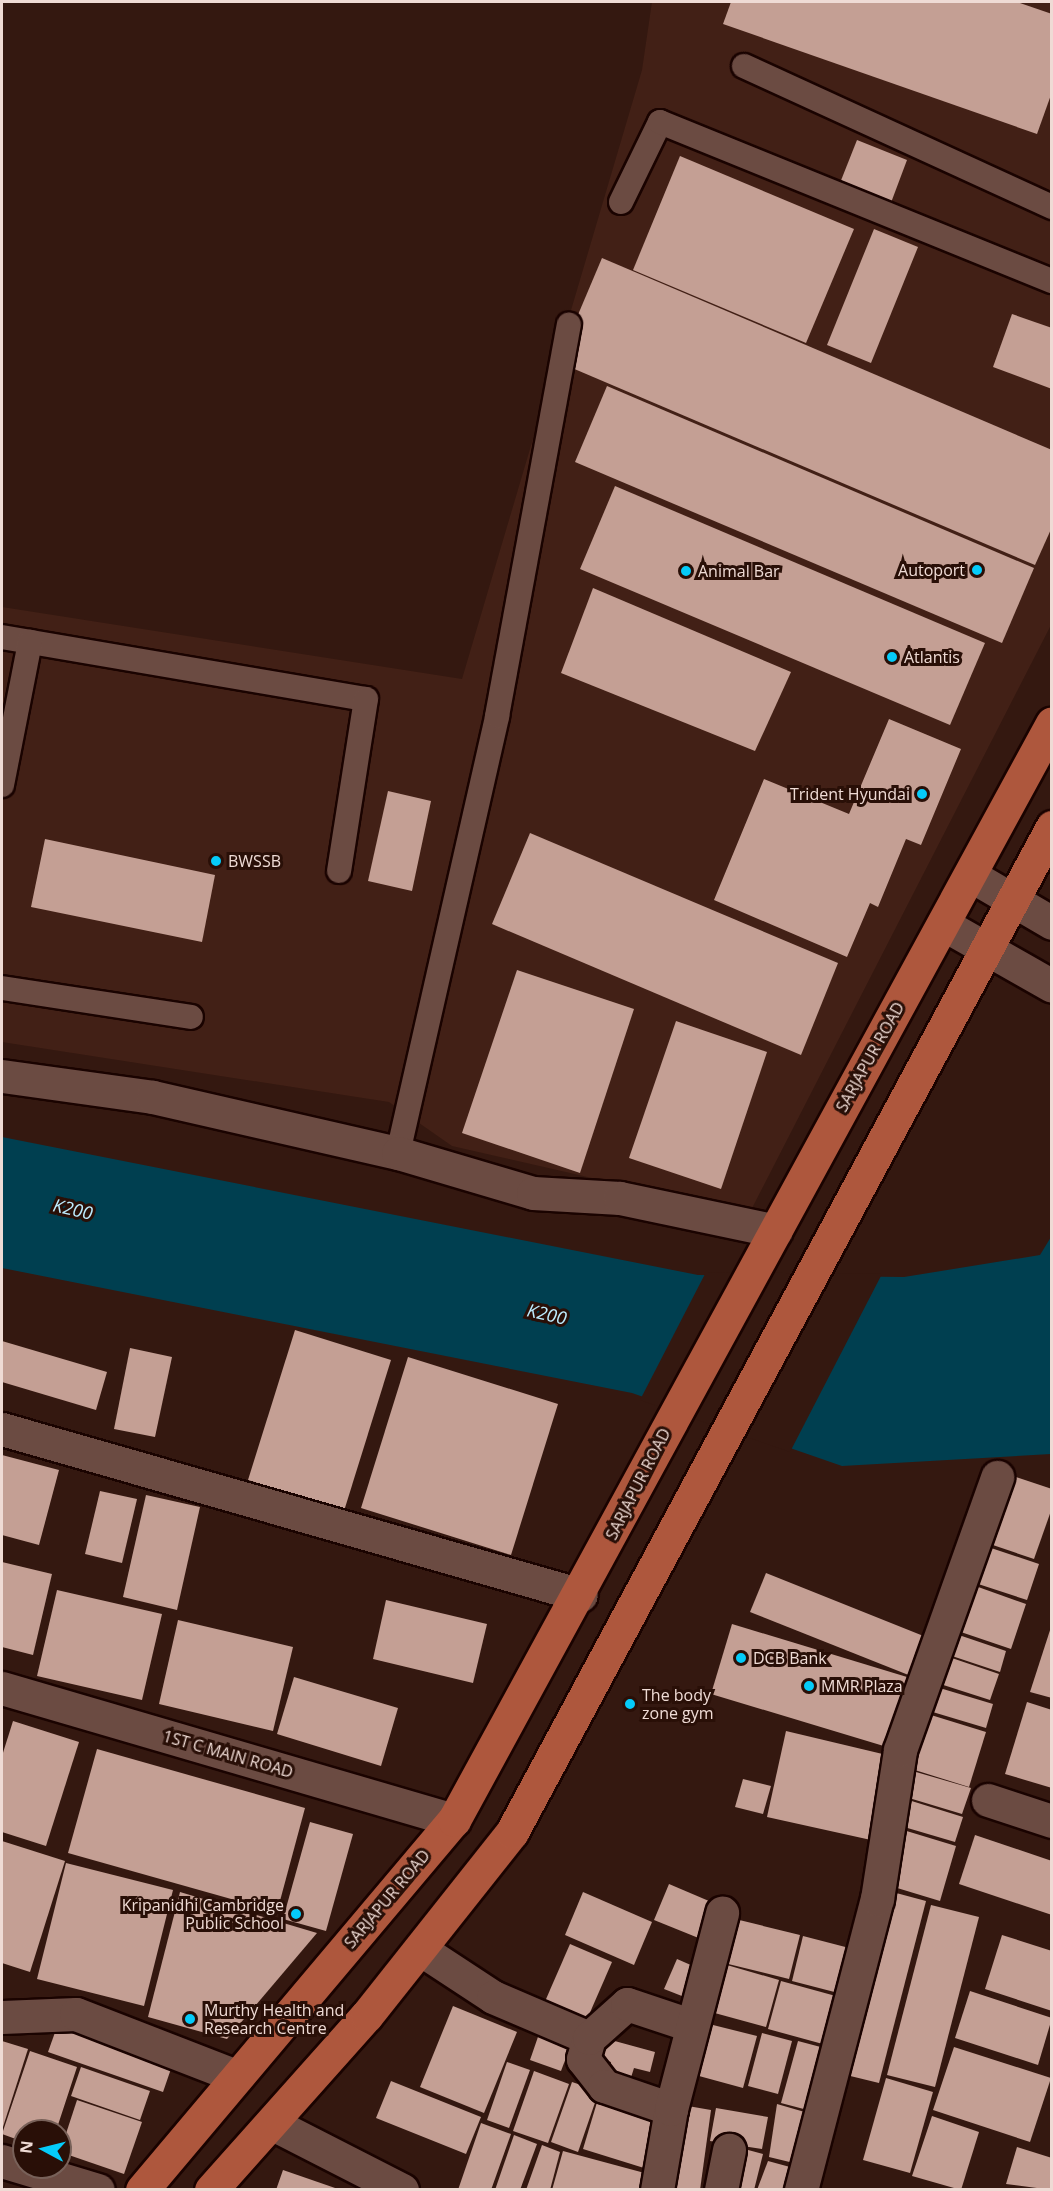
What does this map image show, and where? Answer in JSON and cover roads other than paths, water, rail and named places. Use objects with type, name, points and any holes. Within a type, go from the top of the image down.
[{"type":"main road","name":"SARJAPUR ROAD","points":[[142,2190],[454,1820],[581,1595],[666,1429],[771,1241],[1052,723]]},
{"type":"main road","points":[[211,2190],[273,2124],[420,1948],[512,1832],[818,1255],[1052,827]]},
{"type":"street","points":[[970,874],[1052,923]]},
{"type":"street","points":[[943,924],[1052,986]]},
{"type":"street","points":[[2,1076],[153,1097],[398,1153],[533,1193],[620,1198],[771,1241]]},
{"type":"street","points":[[2,1429],[581,1595]]},
{"type":"street","points":[[801,2190],[877,1899],[900,1750],[997,1477]]},
{"type":"street","name":"1ST C MAIN ROAD","points":[[2,1688],[454,1820]]},
{"type":"street","points":[[987,1800],[1052,1821]]},
{"type":"street","points":[[657,2190],[671,2109],[690,2025],[722,1913]]},
{"type":"street","points":[[420,1948],[493,1997],[589,2038]]},
{"type":"street","points":[[671,2109],[604,2086],[583,2059],[589,2038],[627,2004],[690,2025]]},
{"type":"street","points":[[2,2017],[75,2014],[236,2076]]},
{"type":"street","points":[[273,2124],[402,2190]]},
{"type":"street","points":[[721,2190],[729,2150]]},
{"type":"street","points":[[2,2161],[98,2190]]},
{"type":"lane","points":[[744,66],[1052,207]]},
{"type":"lane","points":[[621,201],[660,122],[1052,281]]},
{"type":"lane","points":[[398,1153],[497,716],[569,325]]},
{"type":"lane","points":[[2,637],[366,699],[339,871]]},
{"type":"lane","points":[[2,785],[30,642]]},
{"type":"lane","points":[[2,988],[191,1017]]},
{"type":"water","name":"K200","points":[[2,1137],[698,1275],[904,1277],[1040,1255],[1051,1237],[1051,1454],[842,1466],[632,1393],[2,1268]]},
{"type":"place","name":"Autoport","points":[[977,570]]},
{"type":"place","name":"Animal Bar","points":[[686,571]]},
{"type":"place","name":"Atlantis","points":[[892,657]]},
{"type":"place","name":"Trident Hyundai","points":[[922,794]]},
{"type":"place","name":"BWSSB","points":[[216,861]]},
{"type":"place","name":"DCB Bank","points":[[741,1658]]},
{"type":"place","name":"MMR Plaza","points":[[809,1686]]},
{"type":"place","name":"The body zone gym","points":[[630,1704]]},
{"type":"place","name":"Kripanidhi Cambridge Public School","points":[[296,1914]]},
{"type":"place","name":"Murthy Health and Research Centre","points":[[190,2019]]}]
